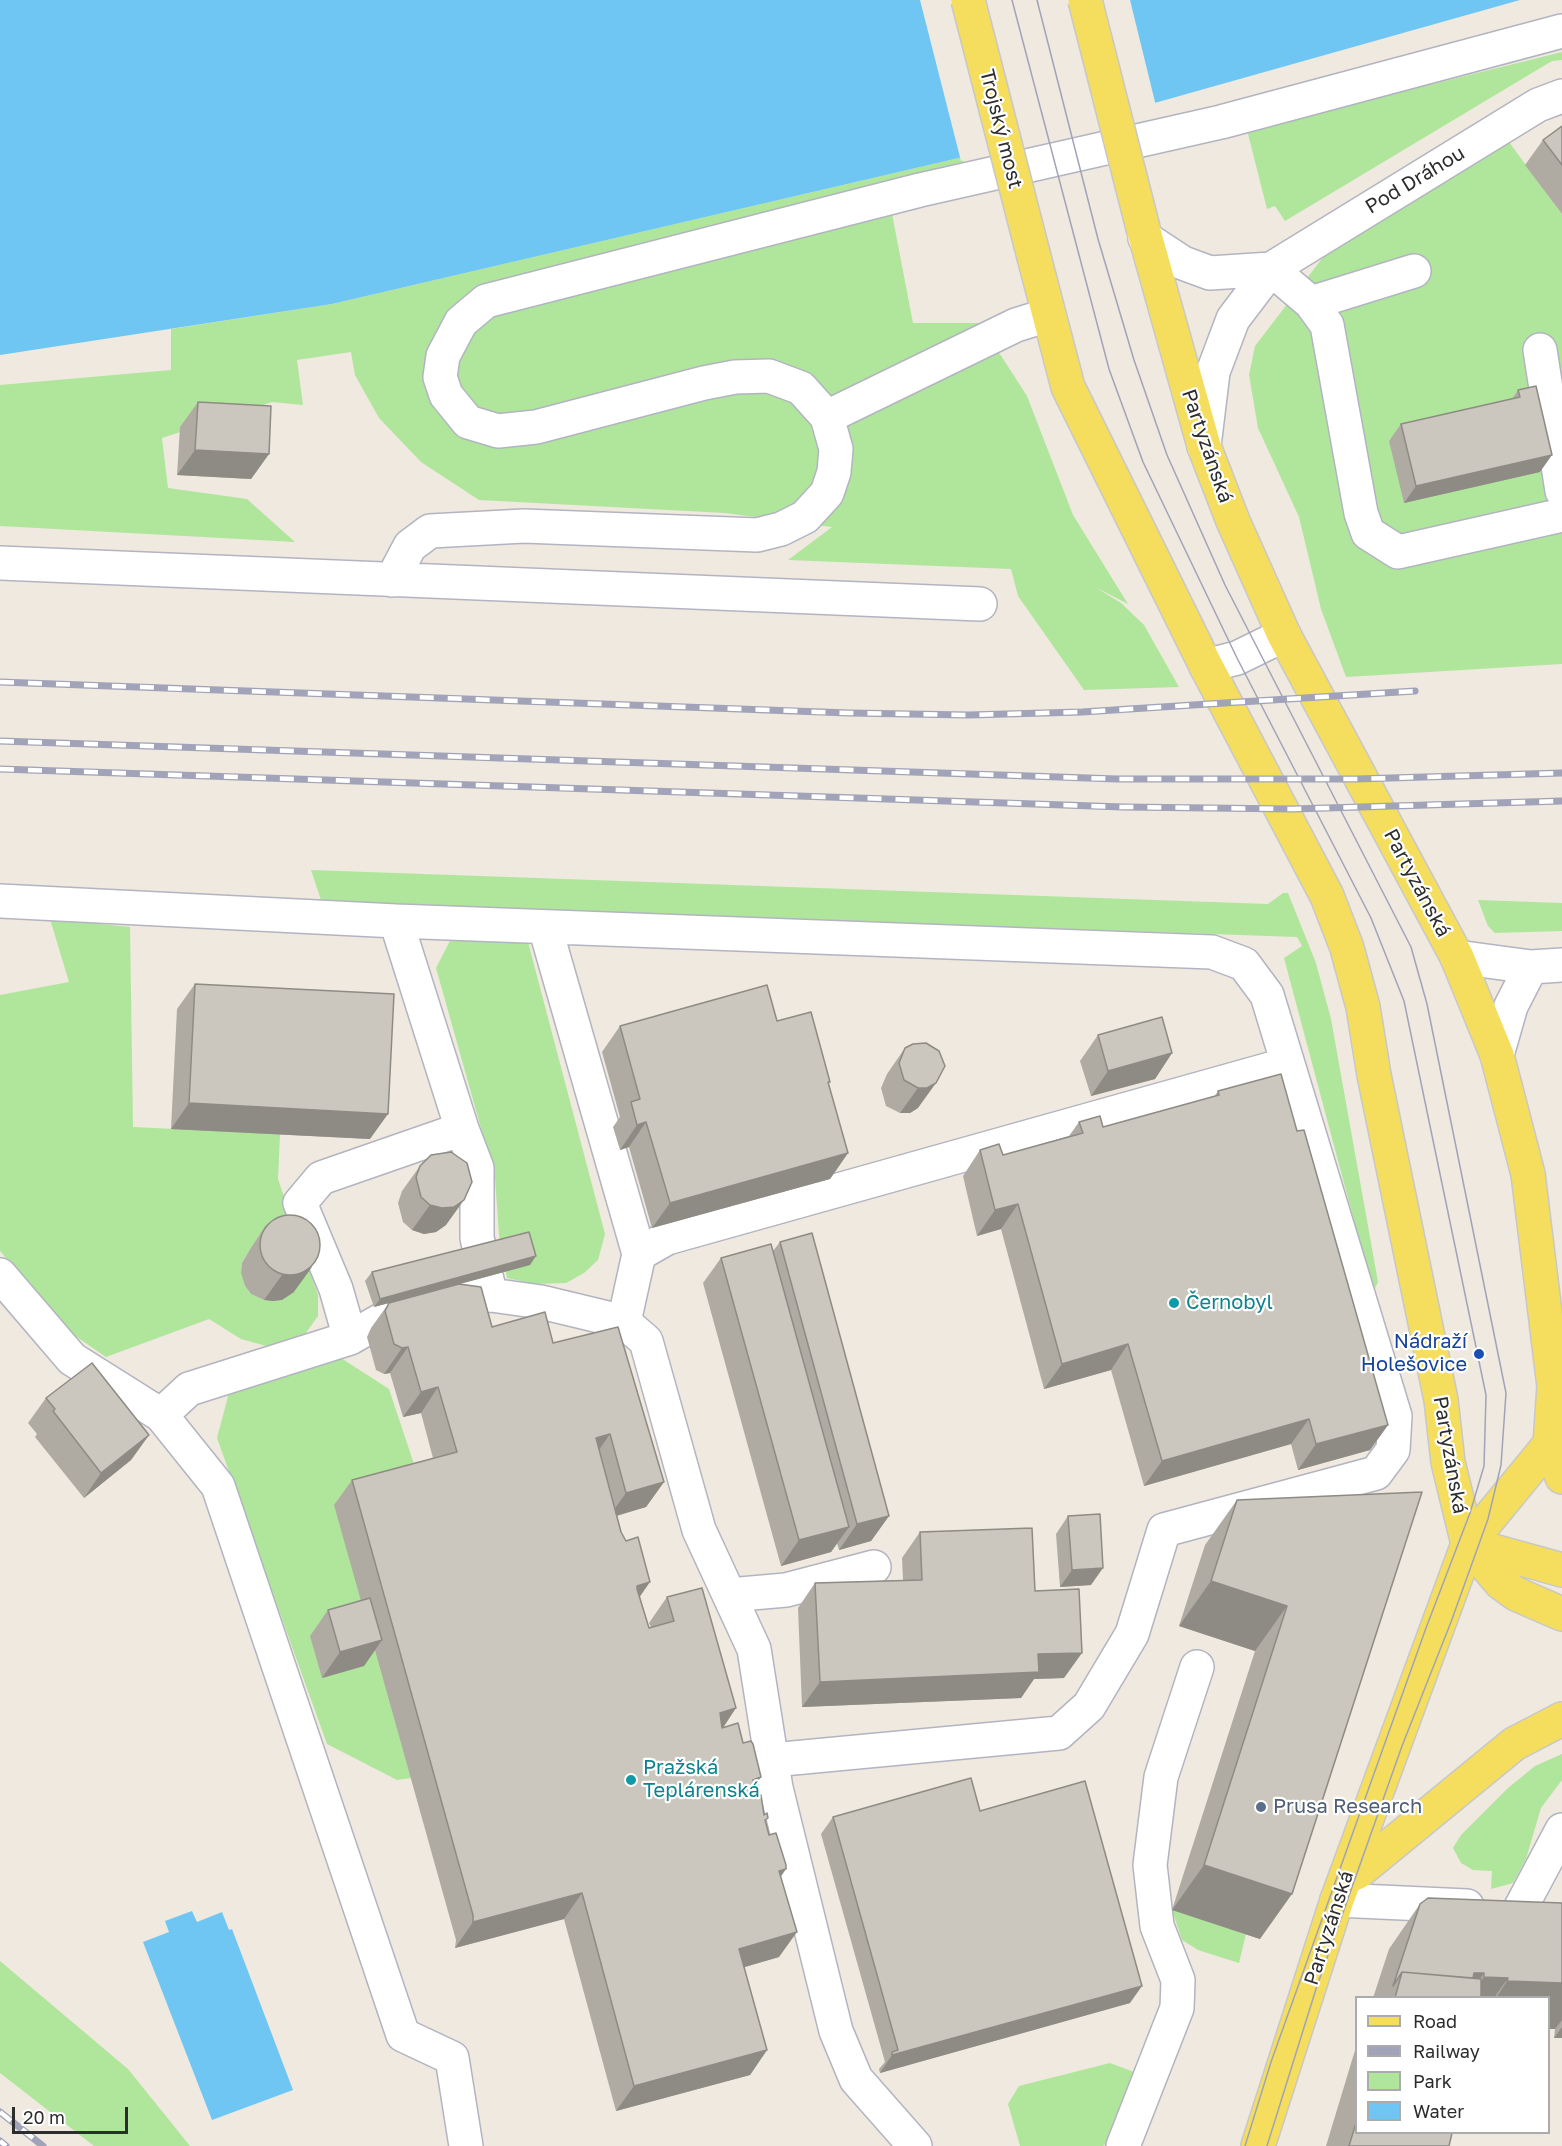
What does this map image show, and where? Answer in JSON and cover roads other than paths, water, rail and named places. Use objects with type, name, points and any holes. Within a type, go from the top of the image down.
[{"type":"main road","name":"Trojský most","points":[[968,0],[1034,257]]},
{"type":"main road","points":[[1085,0],[1144,233]]},
{"type":"main road","name":"Partyzánská","points":[[1144,233],[1204,446],[1233,521],[1284,635],[1457,957],[1497,1055],[1528,1174],[1554,1386],[1550,1444],[1468,1544],[1341,1889],[1258,2146]]},
{"type":"main road","name":"Partyzánská","points":[[1034,257],[1068,387],[1206,666],[1327,896],[1347,948],[1363,1007],[1374,1075],[1441,1400],[1448,1462],[1468,1544]]},
{"type":"main road","points":[[1550,1444],[1562,1477]]},
{"type":"main road","points":[[1468,1544],[1562,1570]]},
{"type":"main road","points":[[1468,1544],[1502,1583],[1515,1594],[1562,1614]]},
{"type":"main road","points":[[1341,1889],[1358,1872],[1514,1744],[1562,1719]]},
{"type":"street","points":[[392,580],[410,546],[429,531],[524,526],[757,535],[781,529],[805,517],[827,493],[834,472],[836,449],[827,417],[801,388],[769,376],[704,383],[536,427],[498,430],[468,422],[446,395],[440,377],[443,356],[461,322],[486,301],[920,190],[1221,122],[1562,32]]},
{"type":"street","name":"Pod Dráhou","points":[[1204,446],[1213,372],[1233,319],[1271,269],[1538,105],[1562,96]]},
{"type":"street","name":"Pod Dráhou","points":[[1144,233],[1184,263],[1210,273],[1271,269]]},
{"type":"street","points":[[1271,269],[1311,303],[1327,325],[1361,513],[1368,533],[1398,552],[1562,515]]},
{"type":"street","points":[[1311,303],[1414,271]]},
{"type":"street","points":[[827,417],[1016,325],[1048,315]]},
{"type":"street","points":[[1540,350],[1562,491]]},
{"type":"street","points":[[0,564],[980,604]]},
{"type":"street","points":[[1206,666],[1237,658],[1284,635]]},
{"type":"street","points":[[0,901],[396,921],[1212,952],[1244,964],[1267,995],[1395,1416],[1393,1450],[1376,1473],[1164,1530],[1131,1634],[1089,1706],[1059,1733],[772,1760]]},
{"type":"street","points":[[396,921],[462,1129],[477,1168],[477,1238],[490,1295]]},
{"type":"street","points":[[545,927],[639,1254],[624,1322]]},
{"type":"street","points":[[1457,957],[1546,966]]},
{"type":"street","points":[[1497,1055],[1511,1006],[1546,966]]},
{"type":"street","points":[[639,1254],[667,1238],[1288,1064]]},
{"type":"street","points":[[350,1338],[336,1289],[300,1203],[321,1178],[462,1129]]},
{"type":"street","points":[[0,1275],[72,1359],[161,1415],[218,1486],[403,2035],[452,2058],[466,2146]]},
{"type":"street","points":[[161,1415],[189,1389],[350,1338],[413,1302],[490,1295],[541,1302],[624,1322],[646,1341],[699,1530],[754,1649],[772,1760],[836,2031],[856,2079],[915,2146]]},
{"type":"street","points":[[729,1594],[786,1590],[874,1567]]},
{"type":"street","points":[[1123,2146],[1177,2008],[1178,1980],[1157,1926],[1150,1865],[1161,1777],[1197,1667]]},
{"type":"street","points":[[1341,1889],[1536,1910],[1560,1836]]},
{"type":"water","points":[[0,0],[1520,0],[963,157],[332,304],[0,355]]},
{"type":"water","points":[[192,1911],[197,1922],[222,1912],[229,1930],[232,1929],[293,2090],[212,2120],[143,1942],[169,1932],[165,1921]]},
{"type":"tram line","points":[[1012,0],[1109,369],[1143,462],[1237,658],[1371,918],[1404,1001],[1486,1395],[1484,1466],[1470,1513],[1426,1628],[1271,2062],[1245,2146]]},
{"type":"tram line","points":[[1037,0],[1098,239],[1134,360],[1167,455],[1225,585],[1411,947],[1427,1004],[1506,1393],[1501,1465],[1488,1519],[1451,1622],[1402,1746],[1316,1989],[1267,2146]]},
{"type":"railway","points":[[0,682],[849,713],[968,715],[1082,712],[1415,691]]},
{"type":"railway","points":[[0,741],[1117,779],[1356,779],[1562,773]]},
{"type":"railway","points":[[0,769],[1123,807],[1293,809],[1562,801]]},
{"type":"railway","points":[[0,2112],[43,2146]]},
{"type":"railway","points":[[0,2141],[6,2146]]},
{"type":"place","name":"Černobyl","points":[[1174,1303]]},
{"type":"place","name":"Nádraží Holešovice","points":[[1479,1354]]},
{"type":"place","name":"Pražská Teplárenská","points":[[631,1780]]},
{"type":"place","name":"Prusa Research","points":[[1261,1807]]}]
